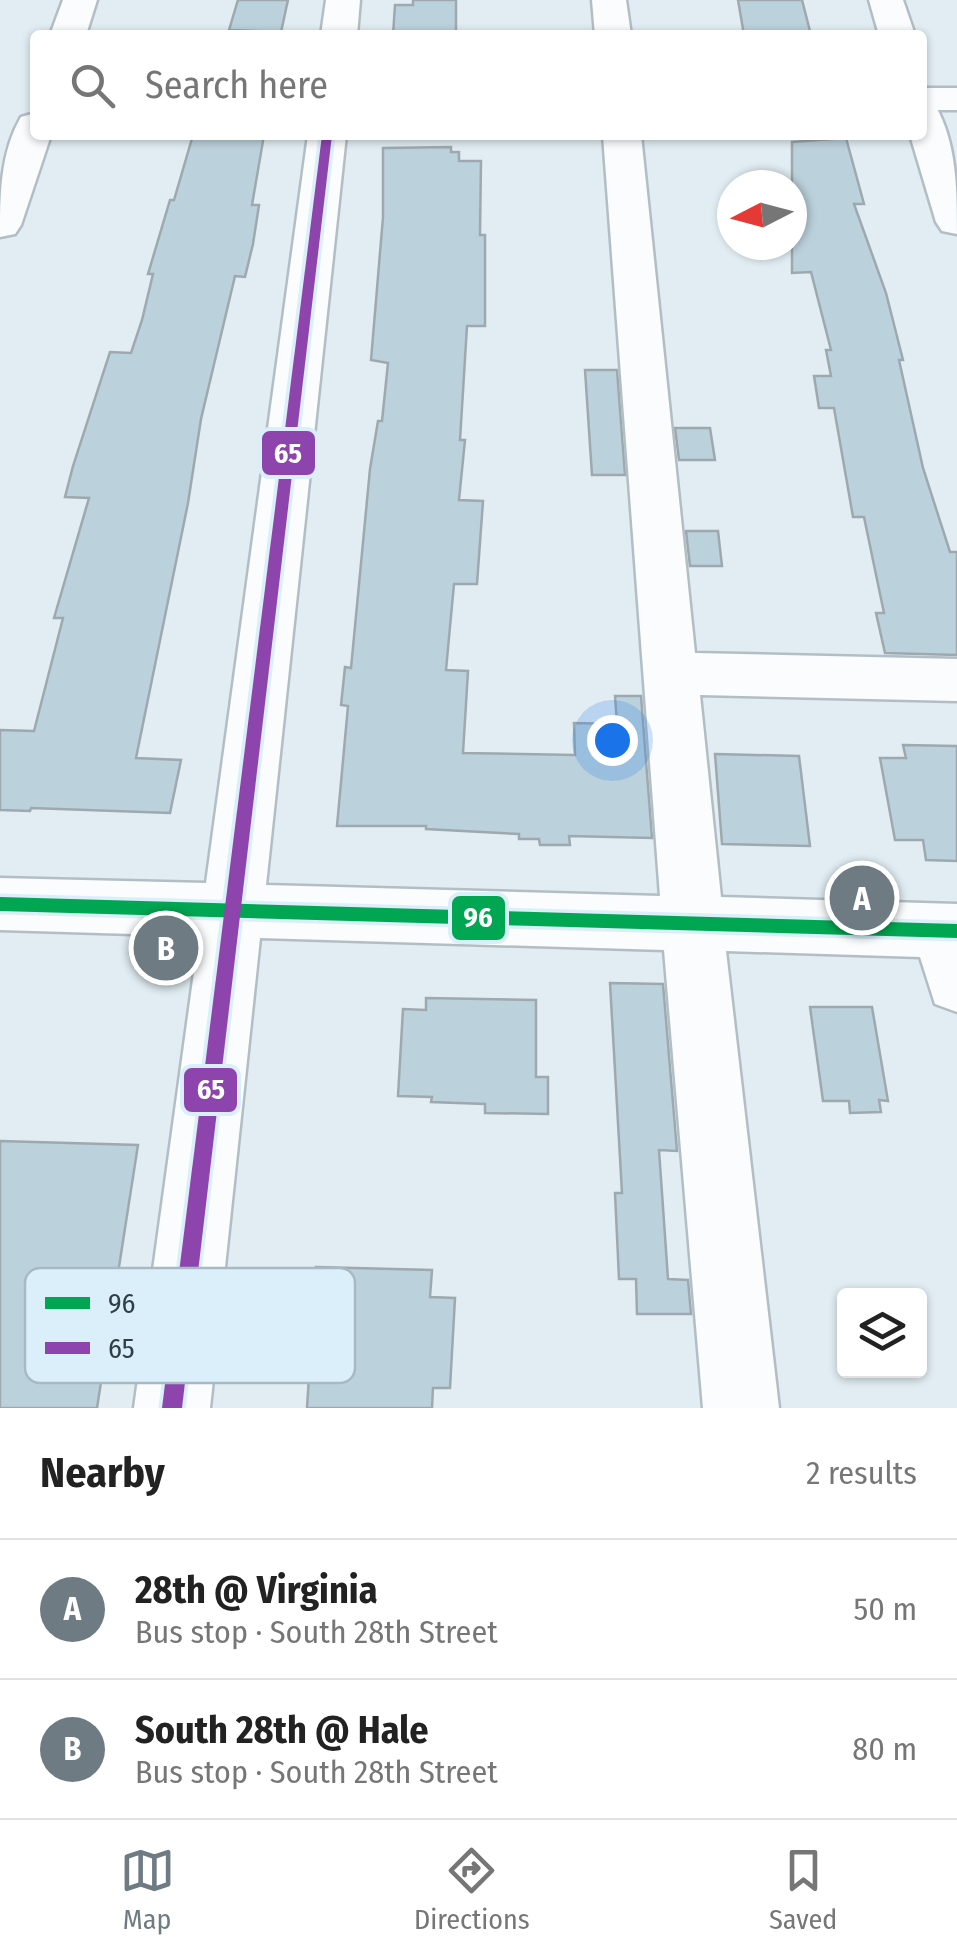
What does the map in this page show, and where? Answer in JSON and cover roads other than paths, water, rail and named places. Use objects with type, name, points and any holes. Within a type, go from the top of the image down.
[{"type":"street","points":[[70,30],[80,0]]},
{"type":"street","points":[[340,30],[343,0]]},
{"type":"street","points":[[610,0],[612,30]]},
{"type":"street","points":[[886,0],[895,30]]},
{"type":"street","points":[[927,99],[957,99]]},
{"type":"street","points":[[927,129],[957,222]]},
{"type":"street","points":[[0,225],[30,140]]},
{"type":"street","points":[[189,1268],[326,140]]},
{"type":"street","points":[[622,140],[692,924],[741,1408]]},
{"type":"street","points":[[670,674],[957,680]]},
{"type":"street","points":[[0,904],[692,924],[953,949]]},
{"type":"street","points":[[172,1408],[175,1383]]},
{"type":"place","name":"28th @ Virginia","points":[[862,898]]},
{"type":"place","name":"South 28th @ Hale","points":[[166,948]]}]
